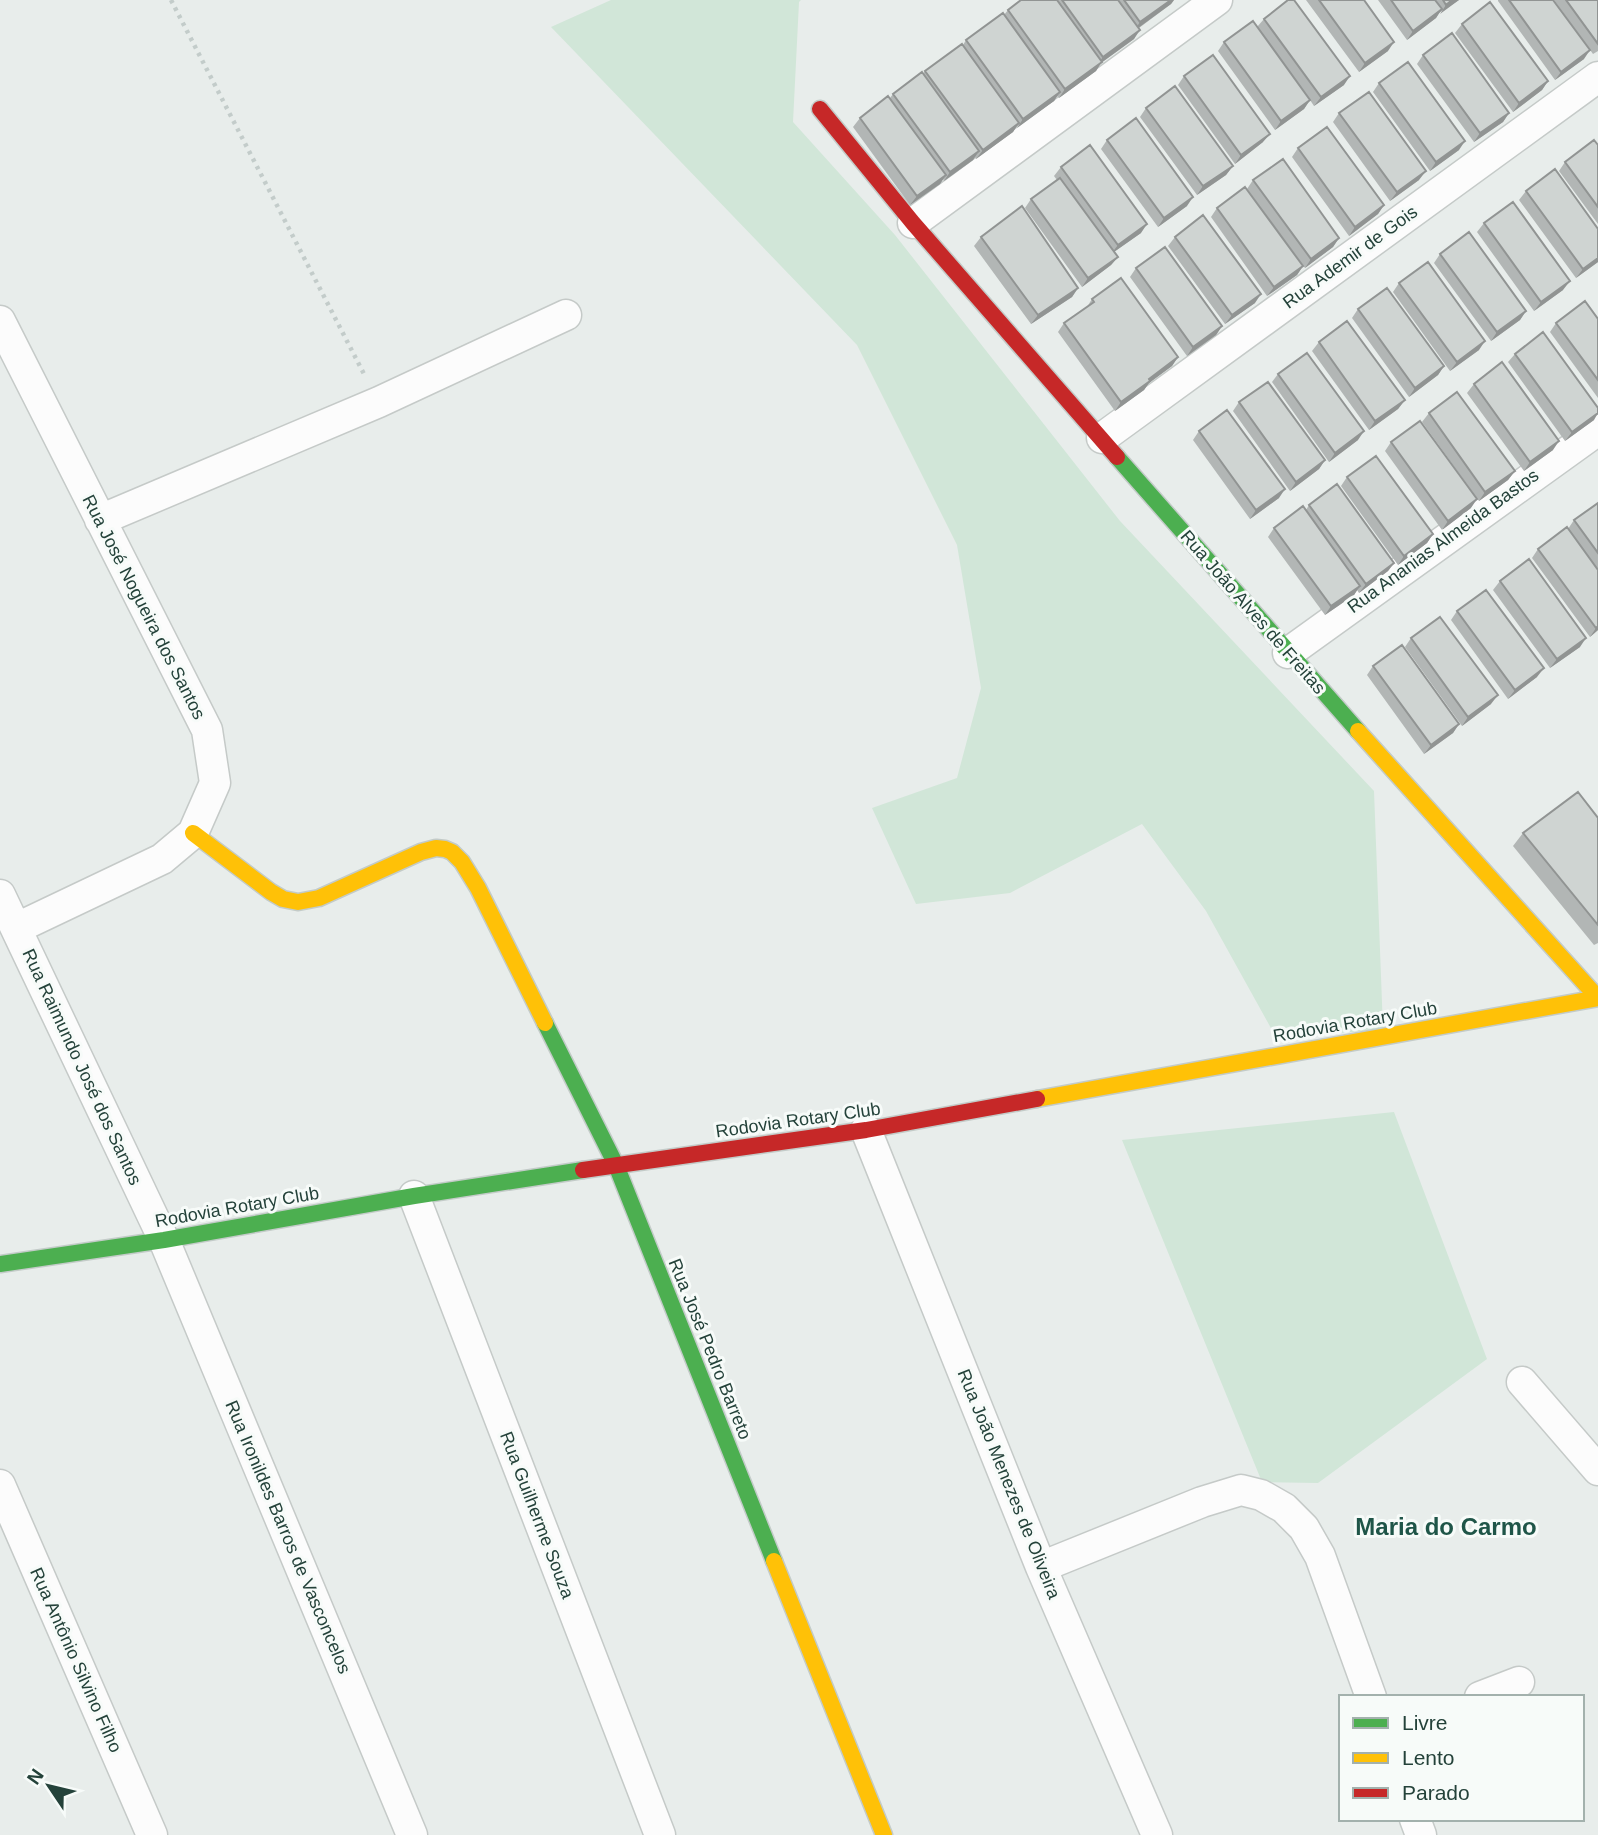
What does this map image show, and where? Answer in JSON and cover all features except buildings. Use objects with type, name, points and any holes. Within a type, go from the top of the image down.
[{"type":"street","points":[[913,223],[1217,0]]},
{"type":"street","name":"Rua Ademir de Gois","points":[[1102,438],[1598,77]]},
{"type":"street","name":"Rua João Alves de Freitas","points":[[820,109],[913,223],[1288,653],[1598,998]]},
{"type":"street","points":[[100,520],[379,402],[566,315]]},
{"type":"street","name":"Rua José Nogueira dos Santos","points":[[0,321],[207,730],[215,783],[193,833],[162,859],[17,928]]},
{"type":"street","name":"Rua Ananias Almeida Bastos","points":[[1288,653],[1598,430]]},
{"type":"street","name":"Rua José Pedro Barreto","points":[[193,833],[271,892],[298,902],[319,898],[421,852],[437,848],[450,851],[461,859],[616,1165],[884,1835]]},
{"type":"street","name":"Rua Raimundo José dos Santos","points":[[0,895],[164,1240]]},
{"type":"street","name":"Rodovia Rotary Club","points":[[0,1264],[164,1240],[414,1196],[866,1130],[1598,998]]},
{"type":"street","name":"Rua João Menezes de Oliveira","points":[[866,1130],[1041,1567],[1157,1835]]},
{"type":"street","name":"Rua Guilherme Souza","points":[[414,1196],[660,1835]]},
{"type":"street","name":"Rua Ironildes Barros de Vasconcelos","points":[[164,1240],[412,1835]]},
{"type":"street","points":[[1522,1382],[1598,1470]]},
{"type":"street","name":"Rua Antônio Silvino Filho","points":[[0,1485],[152,1835]]},
{"type":"street","points":[[1041,1567],[1202,1502],[1241,1490],[1261,1495],[1284,1508],[1304,1528],[1320,1556],[1370,1695]]},
{"type":"street","points":[[1485,1695],[1519,1682]]},
{"type":"path","points":[[171,0],[379,402]]},
{"type":"green space","points":[[611,0],[801,0],[793,122],[895,235],[1120,521],[1374,791],[1383,1029],[1277,1039],[1206,911],[1142,824],[1010,893],[916,904],[872,808],[957,778],[981,688],[957,545],[857,345],[551,27]]},
{"type":"green space","points":[[1394,1112],[1487,1359],[1318,1483],[1262,1482],[1122,1140]]},
{"type":"traffic: fast","points":[[1117,457],[1358,731]]},
{"type":"traffic: fast","points":[[545,1023],[616,1165],[774,1561]]},
{"type":"traffic: fast","points":[[0,1264],[164,1240],[414,1196],[583,1170]]},
{"type":"traffic: slow","points":[[1358,731],[1598,998]]},
{"type":"traffic: slow","points":[[193,833],[271,892],[283,899],[298,902],[319,898],[421,852],[436,848],[452,852],[462,862],[478,888],[545,1023]]},
{"type":"traffic: slow","points":[[1037,1099],[1598,998]]},
{"type":"traffic: slow","points":[[774,1561],[884,1835]]},
{"type":"traffic: jam","points":[[820,109],[913,223],[1117,457]]},
{"type":"traffic: jam","points":[[583,1170],[866,1130],[1037,1099]]},
{"type":"district","name":"Maria do Carmo","points":[[1446,1526]]}]
